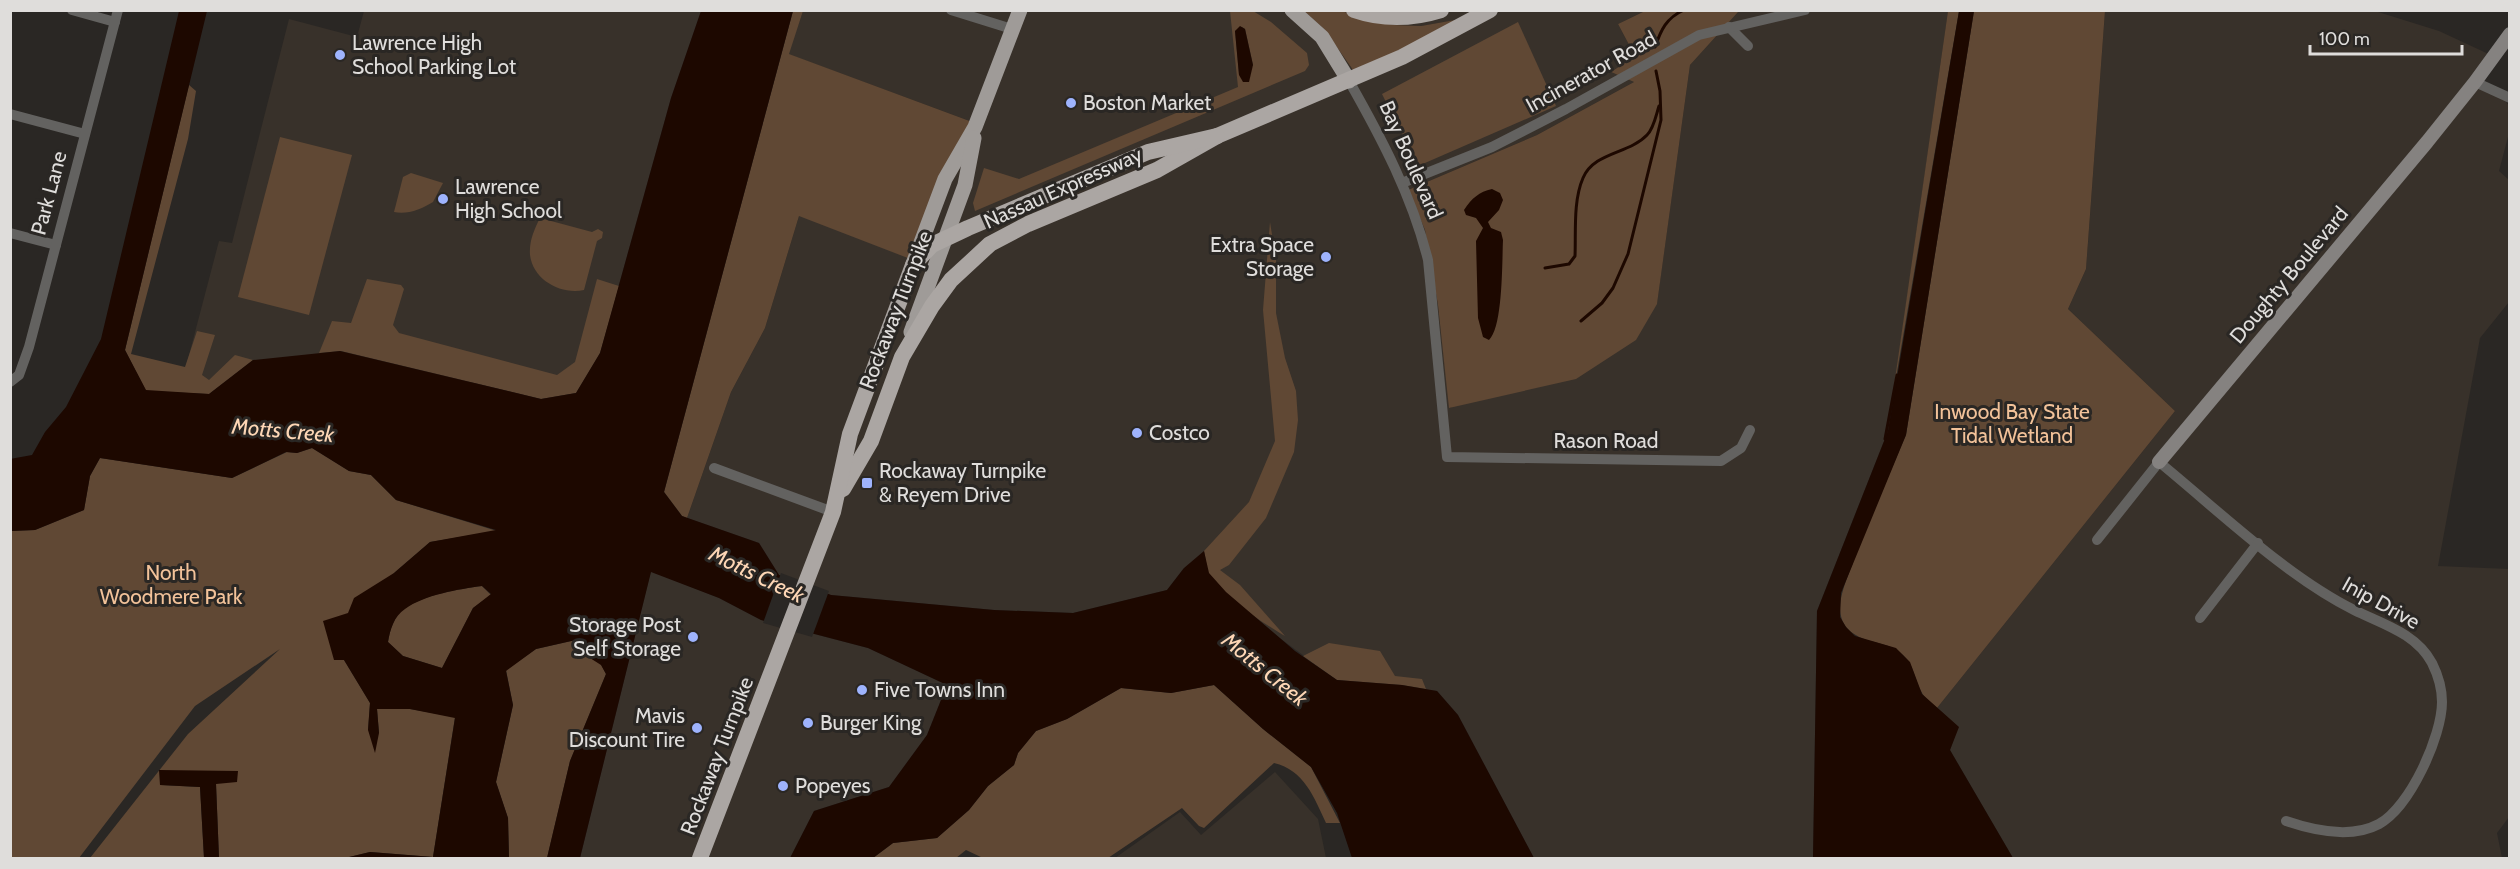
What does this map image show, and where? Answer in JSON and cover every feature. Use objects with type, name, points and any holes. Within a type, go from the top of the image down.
[{"type":"highway","points":[[1353,10],[1401,18],[1441,10]]},
{"type":"highway","name":"Nassau Expressway","points":[[902,357],[944,288],[960,270],[990,244],[1035,221],[1157,170],[1217,136],[1422,48],[1490,10]]},
{"type":"highway","name":"Nassau Expressway","points":[[913,265],[927,249],[947,237],[1148,152],[1217,136]]},
{"type":"highway","name":"Rockaway Turnpike","points":[[700,858],[835,506],[850,434],[913,265]]},
{"type":"highway","name":"Rockaway Turnpike","points":[[835,506],[871,441],[902,357]]},
{"type":"main road","name":"Rockaway Turnpike","points":[[913,265],[945,179],[975,127],[1020,10]]},
{"type":"main road","name":"Bay Boulevard","points":[[1292,10],[1322,37],[1349,81]]},
{"type":"main road","name":"Doughty Boulevard","points":[[2159,462],[2475,82],[2510,34]]},
{"type":"main road","name":"Rockaway Turnpike","points":[[902,357],[965,185],[975,127]]},
{"type":"street","points":[[72,10],[115,22]]},
{"type":"street","name":"Park Lane","points":[[10,382],[18,375],[29,347],[118,10]]},
{"type":"street","points":[[951,10],[1012,29]]},
{"type":"street","name":"Incinerator Road","points":[[1402,183],[1492,147],[1704,33],[1804,10]]},
{"type":"street","points":[[1729,27],[1748,46]]},
{"type":"street","name":"Bay Boulevard","points":[[1349,81],[1410,198],[1428,260],[1447,457]]},
{"type":"street","points":[[2475,82],[2510,98]]},
{"type":"street","points":[[10,114],[85,134]]},
{"type":"street","points":[[10,233],[56,245]]},
{"type":"street","name":"Rason Road","points":[[1447,457],[1589,461],[1721,461],[1741,448],[1750,430]]},
{"type":"street","name":"Doughty Boulevard","points":[[2097,540],[2159,462]]},
{"type":"street","name":"Inip Drive","points":[[2159,462],[2323,593],[2405,635],[2420,647],[2432,663],[2440,685],[2442,702],[2439,723],[2419,777],[2410,794],[2387,818],[2367,829],[2342,832],[2302,826],[2286,821]]},
{"type":"street","points":[[714,468],[835,506]]},
{"type":"street","points":[[2200,618],[2258,543]]},
{"type":"shaded area","name":"Lawrence High School","points":[[364,11],[701,11],[671,98],[600,353],[576,393],[253,360],[209,394],[184,374],[219,241],[232,243],[289,19],[357,37]]},
{"type":"shaded area","points":[[803,11],[1304,11],[1324,29],[1358,77],[1469,18],[1421,26],[1395,25],[1342,11],[1645,11],[1618,24],[1635,56],[1611,72],[1634,82],[1537,135],[1408,190],[1425,230],[1438,305],[1450,408],[1657,303],[1690,65],[1739,11],[1948,11],[1888,431],[1817,611],[1813,858],[1534,858],[1458,715],[1437,691],[1337,680],[1184,568],[1167,590],[1073,613],[994,610],[831,595],[779,575],[759,543],[687,518],[731,392],[765,328],[799,216],[975,123],[788,54]]},
{"type":"shaded area","points":[[2105,11],[2375,11],[2439,31],[2495,57],[2478,80],[2499,91],[2509,106],[2509,133],[2499,171],[2509,180],[2509,302],[2480,338],[2438,566],[2509,569],[2509,817],[2497,833],[2502,858],[2013,858],[1950,750],[1958,727],[1937,708],[2175,411],[2068,309],[2086,269]]},
{"type":"shaded area","points":[[651,571],[719,598],[761,620],[868,648],[947,685],[927,735],[889,787],[814,811],[790,858],[580,858]]},
{"type":"shaded area","points":[[1275,772],[1318,819],[1326,858],[1115,858],[1180,812],[1201,835]]},
{"type":"green space","points":[[793,11],[803,11],[789,54],[975,123],[913,260],[799,216],[765,328],[731,392],[687,518],[682,516],[664,492]]},
{"type":"green space","points":[[1230,11],[1253,11],[1271,22],[1307,53],[1309,65],[1305,71],[975,211],[973,203],[984,168],[1019,179],[1238,87]],"holes":[[[1242,27],[1245,29],[1253,65],[1239,75],[1235,31]]]},
{"type":"green space","points":[[1304,11],[1342,11],[1394,25],[1421,26],[1472,17],[1358,77],[1324,29]]},
{"type":"green space","points":[[1645,11],[1739,11],[1690,65],[1657,304],[1636,340],[1576,379],[1449,408],[1438,305],[1425,230],[1408,190],[1537,135],[1634,82],[1611,72],[1635,56],[1618,24]]},
{"type":"green space","points":[[1948,11],[1959,11],[1891,407]]},
{"type":"green space","name":"Inwood Bay State Tidal Wetland","points":[[1974,11],[2105,11],[2086,269],[2068,309],[2175,411],[1937,708],[1922,694],[1907,659],[1892,647],[1856,635],[1847,628],[1840,609],[1852,561],[1906,435]]},
{"type":"green space","points":[[1518,22],[1556,106],[1418,166],[1382,94]]},
{"type":"green space","points":[[189,85],[196,91],[188,139],[131,354],[185,367],[197,331],[215,335],[202,375],[209,380],[235,355],[253,360],[209,394],[146,391],[125,350]]},
{"type":"green space","points":[[280,137],[352,155],[309,315],[238,297]]},
{"type":"green space","points":[[411,173],[443,183],[429,205],[409,212],[394,212],[403,177]]},
{"type":"green space","points":[[540,218],[592,232],[598,229],[603,232],[602,238],[597,241],[584,290],[558,288],[536,272],[530,250],[532,236]]},
{"type":"green space","points":[[1270,222],[1276,260],[1276,313],[1285,358],[1296,391],[1298,420],[1294,452],[1266,518],[1229,565],[1220,570],[1240,585],[1285,636],[1244,609],[1215,583],[1207,569],[1204,551],[1249,502],[1275,441],[1263,310]]},
{"type":"green space","points":[[367,279],[401,285],[404,289],[393,325],[399,333],[557,375],[575,362],[597,279],[619,286],[600,353],[576,393],[541,399],[341,351],[319,353],[332,321],[351,323]]},
{"type":"green space","name":"North Woodmere Park","points":[[312,448],[349,471],[371,475],[396,500],[497,531],[430,542],[394,573],[344,660],[370,703],[368,730],[379,733],[377,709],[410,709],[455,717],[433,857],[370,852],[345,858],[219,858],[216,784],[160,770],[161,785],[200,787],[204,858],[90,858],[188,734],[280,649],[195,706],[79,858],[11,858],[10,531],[35,530],[84,510],[90,476],[100,458],[232,478],[287,452],[297,453]]},
{"type":"green space","points":[[482,586],[491,595],[473,608],[442,668],[403,656],[388,642],[395,619],[401,611],[413,603],[432,596]]},
{"type":"green space","points":[[580,639],[591,645],[606,674],[570,761],[547,858],[509,858],[508,818],[496,782],[513,705],[506,670],[536,649]]},
{"type":"green space","points":[[1329,643],[1380,651],[1395,676],[1422,679],[1426,689],[1337,680],[1303,656]]},
{"type":"green space","points":[[1214,685],[1263,729],[1311,767],[1340,823],[1326,823],[1307,786],[1293,772],[1274,763],[1204,828],[1199,826],[1182,808],[1108,858],[983,858],[966,850],[956,858],[873,858],[893,843],[937,838],[969,810],[988,786],[1014,765],[1018,753],[1036,731],[1067,719],[1121,688],[1171,693]]},
{"type":"water","name":"Motts Creek","points":[[179,11],[207,11],[125,350],[146,390],[209,394],[253,360],[340,351],[541,399],[576,393],[600,353],[671,98],[701,11],[793,11],[664,492],[682,516],[759,543],[779,575],[831,595],[994,610],[1073,613],[1167,590],[1184,568],[1204,551],[1209,573],[1226,592],[1295,651],[1337,680],[1402,685],[1437,691],[1458,715],[1534,858],[1352,858],[1337,813],[1311,767],[1263,729],[1214,685],[1171,693],[1121,688],[1067,719],[1036,731],[1018,753],[1014,765],[988,786],[969,810],[937,838],[893,843],[873,858],[790,858],[814,811],[889,787],[927,735],[947,685],[868,648],[761,620],[719,598],[651,572],[580,858],[547,858],[570,761],[606,674],[601,665],[590,658],[591,645],[580,639],[536,649],[506,671],[513,705],[496,782],[508,818],[509,858],[345,858],[370,852],[433,857],[455,718],[410,709],[377,709],[379,733],[375,753],[368,730],[370,703],[344,660],[334,660],[323,621],[348,613],[354,598],[394,573],[430,542],[496,530],[396,500],[371,475],[349,471],[312,448],[297,453],[286,452],[232,478],[100,458],[90,476],[84,510],[35,530],[11,531],[10,459],[32,455],[45,432],[66,407],[101,339]],"holes":[[[482,586],[491,594],[473,608],[442,668],[403,656],[388,642],[395,619],[413,604],[432,596]]]},
{"type":"water","points":[[1959,11],[1974,11],[1906,435],[1841,593],[1840,617],[1855,636],[1896,648],[1910,662],[1922,694],[1959,727],[1950,750],[2013,858],[1813,858],[1817,611],[1888,431]]},
{"type":"water","points":[[1240,26],[1245,29],[1253,65],[1249,82],[1243,82],[1239,75],[1235,31]]},
{"type":"water","points":[[1492,189],[1500,193],[1503,200],[1499,210],[1488,222],[1491,228],[1501,232],[1503,240],[1499,308],[1494,333],[1489,340],[1483,337],[1478,318],[1476,241],[1483,228],[1476,218],[1466,215],[1464,210],[1476,196]]},
{"type":"water","points":[[159,770],[238,771],[237,782],[216,784],[219,858],[204,858],[200,787],[160,785]]},
{"type":"pier","points":[[781,573],[829,591],[812,637],[763,623]]},
{"type":"waterway","points":[[1655,47],[1665,25],[1684,10]]},
{"type":"waterway","points":[[1581,321],[1602,303],[1613,288],[1628,254],[1661,120],[1660,91],[1656,71]]},
{"type":"waterway","points":[[1545,268],[1569,264],[1575,256],[1578,197],[1588,169],[1603,158],[1631,146],[1647,135],[1659,106]]},
{"type":"waterway","points":[[1885,439],[1897,375]]},
{"type":"place","name":"Lawrence High School Parking Lot","points":[[340,55]]},
{"type":"place","name":"Boston Market","points":[[1071,103]]},
{"type":"place","name":"Lawrence High School","points":[[443,199]]},
{"type":"place","name":"Extra Space Storage","points":[[1326,257]]},
{"type":"place","name":"Costco","points":[[1137,433]]},
{"type":"place","name":"Rockaway Turnpike & Reyem Drive","points":[[867,483]]},
{"type":"place","name":"Storage Post Self Storage","points":[[693,637]]},
{"type":"place","name":"Five Towns Inn","points":[[862,690]]},
{"type":"place","name":"Burger King","points":[[808,723]]},
{"type":"place","name":"Mavis Discount Tire","points":[[697,728]]},
{"type":"place","name":"Popeyes","points":[[783,786]]}]
